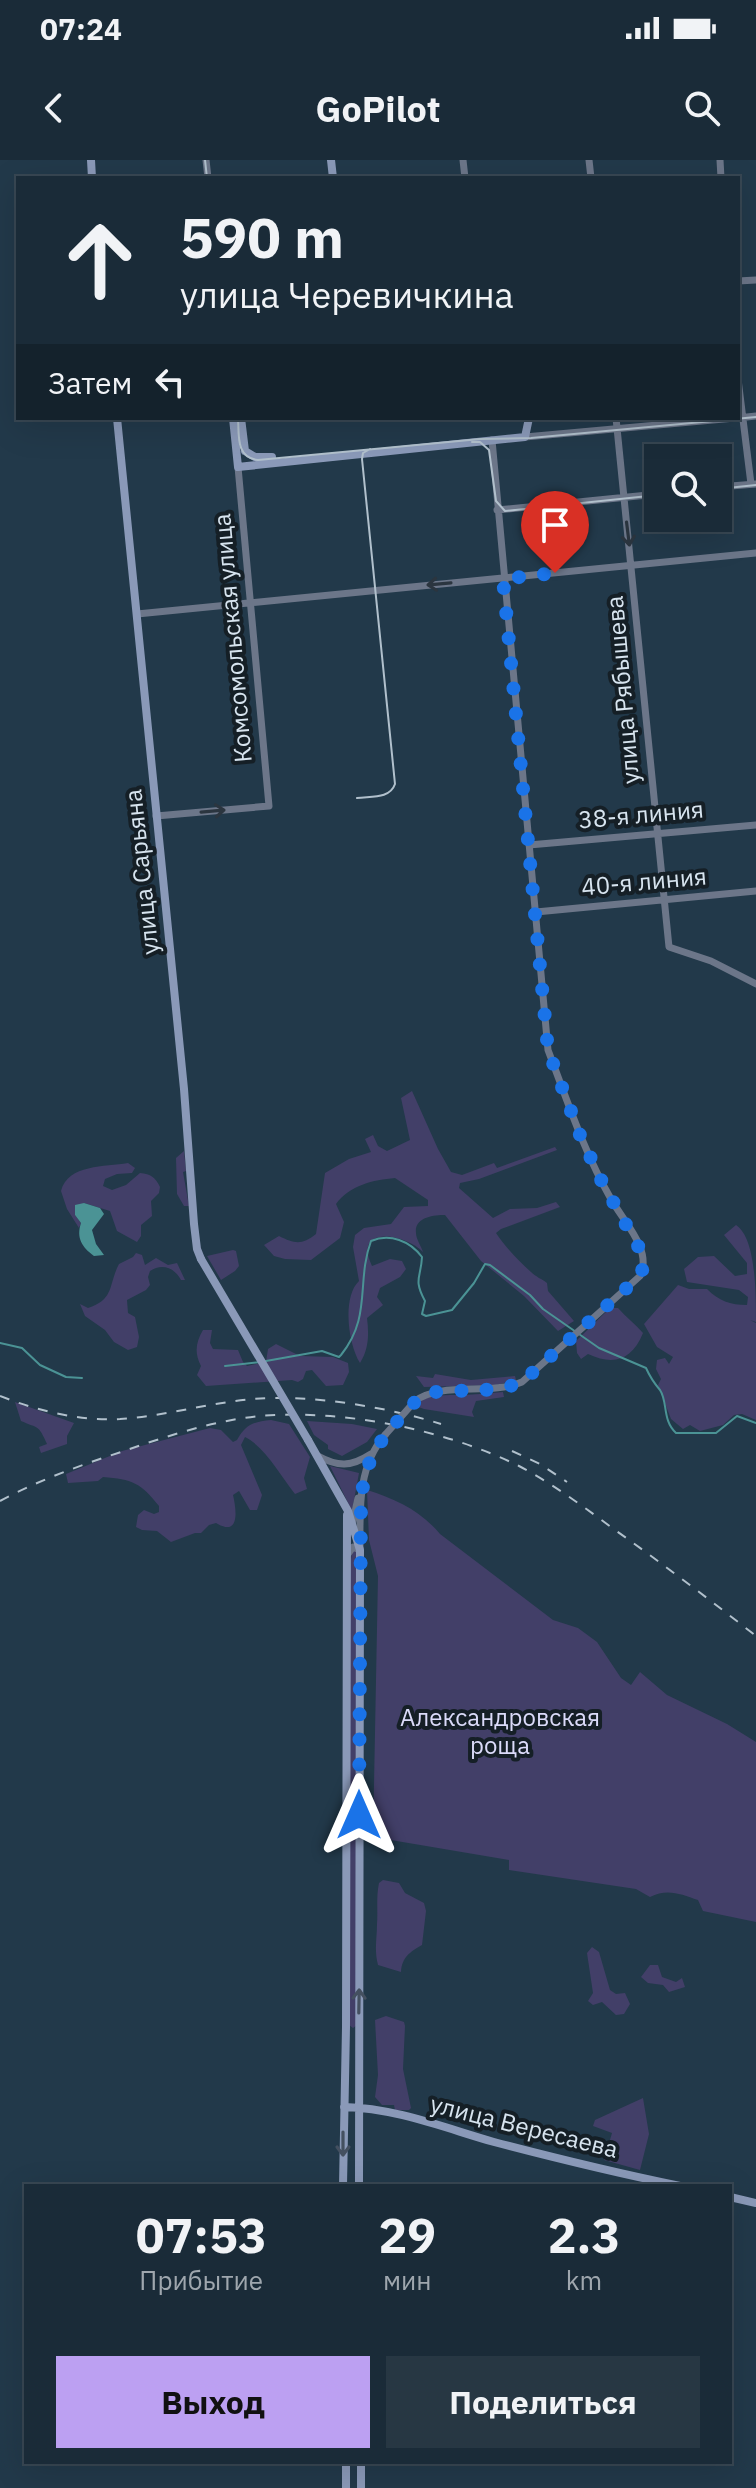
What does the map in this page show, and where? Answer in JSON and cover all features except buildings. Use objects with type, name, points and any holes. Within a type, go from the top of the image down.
[{"type":"main road","name":"улица Сарьяна","points":[[117,420],[197,1249],[346,1507],[360,1550],[359,2184]]},
{"type":"main road","points":[[233,420],[238,467]]},
{"type":"main road","points":[[241,420],[245,451],[265,458],[480,437],[492,440]]},
{"type":"main road","points":[[238,467],[525,437],[529,420]]},
{"type":"main road","points":[[238,467],[245,451]]},
{"type":"main road","points":[[343,2184],[346,1507]]},
{"type":"main road","points":[[346,2027],[354,2031],[359,2027]]},
{"type":"main road","points":[[346,2039],[352,2034],[359,2039]]},
{"type":"main road","name":"улица Вересаева","points":[[344,2107],[358,2107],[417,2120],[526,2150],[671,2184]]},
{"type":"main road","points":[[343,2175],[351,2178],[359,2174]]},
{"type":"main road","points":[[732,2197],[756,2203]]},
{"type":"main road","points":[[346,2464],[346,2488]]},
{"type":"main road","points":[[361,2464],[361,2488]]},
{"type":"street","name":"улица Рябышева","points":[[616,420],[669,947],[711,961],[756,984]]},
{"type":"street","points":[[525,437],[716,420]]},
{"type":"street","points":[[732,486],[753,484],[738,420]]},
{"type":"street","points":[[348,1557],[356,1505],[367,1465],[385,1435],[415,1401],[429,1393],[499,1389],[522,1382],[640,1276],[644,1268],[643,1255],[636,1239],[603,1184],[580,1135],[548,1050],[492,440]]},
{"type":"street","name":"Комсомольская улица","points":[[156,816],[269,806],[238,467]]},
{"type":"street","points":[[497,510],[644,495]]},
{"type":"street","points":[[137,614],[756,553]]},
{"type":"street","name":"38-я линия","points":[[529,845],[756,825]]},
{"type":"street","name":"40-я линия","points":[[536,912],[756,891]]},
{"type":"street","points":[[318,1456],[345,1465],[356,1464],[373,1453]]},
{"type":"street","points":[[348,1557],[353,1547],[360,1550],[362,1489]]},
{"type":"green space","points":[[412,1091],[451,1172],[462,1175],[494,1163],[497,1168],[555,1147],[557,1150],[460,1183],[459,1188],[493,1218],[510,1209],[537,1208],[556,1202],[560,1207],[496,1233],[533,1274],[547,1283],[548,1291],[574,1321],[558,1331],[524,1296],[481,1261],[445,1215],[430,1216],[421,1220],[416,1228],[423,1252],[415,1245],[394,1237],[383,1236],[369,1244],[372,1266],[390,1259],[402,1261],[406,1269],[400,1277],[380,1288],[377,1297],[383,1305],[367,1318],[368,1341],[360,1363],[352,1344],[349,1321],[350,1298],[359,1281],[353,1247],[355,1235],[364,1228],[391,1224],[404,1207],[428,1206],[428,1200],[395,1178],[378,1180],[348,1192],[336,1204],[344,1222],[340,1238],[311,1260],[274,1256],[264,1245],[279,1236],[298,1242],[316,1234],[325,1173],[349,1159],[371,1152],[365,1139],[373,1135],[378,1146],[387,1151],[410,1140],[401,1098]]},
{"type":"green space","points":[[184,1151],[186,1171],[183,1172],[189,1206],[184,1206],[177,1194],[176,1158]]},
{"type":"green space","points":[[128,1163],[135,1168],[132,1173],[105,1179],[103,1186],[112,1190],[126,1185],[140,1173],[152,1177],[160,1187],[159,1193],[151,1201],[152,1216],[141,1225],[141,1236],[137,1242],[117,1231],[110,1211],[84,1203],[75,1215],[81,1223],[79,1228],[67,1209],[61,1191],[65,1182],[88,1168]]},
{"type":"green space","points":[[736,1225],[748,1242],[754,1268],[756,1322],[750,1320],[756,1323],[756,1420],[742,1414],[734,1415],[723,1425],[700,1431],[690,1425],[683,1429],[671,1419],[658,1385],[661,1379],[656,1369],[657,1360],[665,1358],[669,1364],[673,1357],[657,1347],[644,1324],[678,1285],[689,1289],[707,1289],[725,1302],[747,1305],[748,1297],[739,1290],[687,1282],[684,1269],[698,1257],[714,1256],[735,1276],[747,1274],[747,1263],[724,1235]]},
{"type":"green space","points":[[236,1251],[239,1266],[221,1280],[207,1256]]},
{"type":"green space","points":[[136,1253],[142,1255],[145,1265],[156,1258],[168,1265],[177,1263],[185,1280],[168,1268],[159,1267],[150,1271],[150,1285],[127,1300],[128,1313],[135,1317],[139,1337],[137,1347],[128,1350],[114,1342],[105,1330],[85,1316],[80,1304],[88,1308],[103,1300],[119,1264]]},
{"type":"green space","points":[[610,1308],[618,1308],[643,1333],[639,1342],[628,1355],[621,1358],[606,1360],[588,1354],[581,1359],[576,1341]]},
{"type":"green space","points":[[203,1330],[212,1330],[210,1343],[213,1349],[238,1350],[247,1366],[266,1362],[268,1349],[276,1344],[300,1356],[333,1357],[348,1363],[349,1372],[343,1385],[326,1386],[312,1370],[306,1371],[298,1382],[206,1386],[197,1375],[201,1366],[197,1348]]},
{"type":"green space","points":[[435,1374],[471,1380],[515,1376],[516,1380],[496,1385],[424,1387],[416,1376],[433,1378]]},
{"type":"green space","points":[[503,1392],[504,1397],[476,1401],[472,1412],[474,1417],[413,1405],[434,1396]]},
{"type":"green space","points":[[15,1402],[74,1423],[67,1436],[67,1444],[41,1453],[39,1447],[47,1444],[40,1430],[21,1421]]},
{"type":"green space","points":[[271,1420],[289,1424],[310,1457],[304,1478],[307,1489],[295,1494],[266,1455],[245,1437],[241,1445],[262,1495],[257,1510],[250,1510],[239,1491],[233,1495],[235,1520],[230,1527],[216,1523],[201,1533],[171,1542],[157,1531],[136,1527],[138,1515],[144,1510],[154,1514],[159,1512],[159,1506],[135,1484],[103,1477],[98,1481],[68,1483],[66,1474],[122,1451],[210,1428],[221,1430],[233,1442],[251,1425]]},
{"type":"green space","points":[[307,1421],[377,1429],[367,1442],[342,1456],[328,1449],[328,1445],[314,1435]]},
{"type":"green space","points":[[330,1466],[359,1473],[352,1511]]},
{"type":"green space","name":"Александровская роща","points":[[367,1490],[416,1512],[440,1534],[553,1620],[578,1628],[597,1642],[621,1678],[631,1685],[640,1672],[667,1695],[756,1742],[756,1922],[703,1911],[698,1900],[680,1894],[668,1892],[650,1897],[636,1889],[509,1870],[509,1860],[373,1837],[378,1576],[369,1540]]},
{"type":"green space","points":[[352,1551],[356,1551],[357,2025],[353,2028],[349,2025],[349,1575]]},
{"type":"green space","points":[[383,1880],[399,1883],[405,1893],[424,1903],[426,1911],[422,1945],[407,1956],[401,1972],[378,1965],[377,1960],[378,1893],[379,1883]]},
{"type":"green space","points":[[592,1947],[599,1952],[610,1990],[616,1994],[625,1993],[630,2004],[624,2014],[616,2015],[602,2002],[593,2005],[588,2001],[593,1993],[587,1953]]},
{"type":"green space","points":[[650,1965],[658,1965],[662,1977],[676,1982],[682,1978],[685,1987],[669,1992],[663,1985],[648,1983],[641,1977]]},
{"type":"green space","points":[[386,2016],[404,2022],[405,2026],[403,2069],[409,2110],[395,2110],[394,2105],[382,2105],[375,2097],[378,2075],[375,2020]]},
{"type":"green space","points":[[643,2098],[649,2134],[640,2170],[604,2160],[612,2133],[593,2126],[595,2120]]},
{"type":"shaded area","points":[[84,1203],[100,1208],[104,1214],[92,1230],[96,1244],[104,1255],[94,1256],[81,1242],[81,1223],[75,1215],[75,1205]]},
{"type":"waterway","points":[[266,1361],[322,1351],[339,1357],[357,1327],[371,1241],[392,1238],[406,1243],[422,1257],[419,1283],[425,1301],[422,1314],[426,1316],[452,1310],[485,1264],[490,1265],[530,1295],[543,1309],[599,1348],[646,1368],[660,1390],[669,1422],[676,1433],[716,1433],[737,1416],[756,1423]]},
{"type":"waterway","points":[[0,1343],[22,1348],[40,1365],[66,1377],[82,1378]]},
{"type":"waterway","points":[[225,1366],[260,1362]]},
{"type":"tram line","points":[[205,160],[207,176]]},
{"type":"tram line","points":[[740,418],[756,417]]},
{"type":"tram line","points":[[238,420],[242,451],[258,460],[724,420]]},
{"type":"tram line","points":[[472,442],[480,442],[489,450],[496,501],[505,511],[644,496]]},
{"type":"tram line","points":[[357,798],[384,794],[395,784],[362,459],[363,453],[370,449]]},
{"type":"tram line","points":[[732,488],[756,485]]},
{"type":"railway","points":[[0,1396],[74,1417],[120,1419],[253,1399],[299,1398],[348,1403],[441,1424]]},
{"type":"railway","points":[[0,1501],[92,1462],[225,1421],[291,1415],[392,1424],[490,1453],[532,1473],[669,1569],[756,1636]]},
{"type":"railway","points":[[512,1451],[540,1464],[567,1482]]},
{"type":"route","points":[[359,1815],[361,1507],[362,1482],[373,1453],[380,1440],[415,1401],[425,1395],[508,1388],[522,1382],[640,1276],[644,1268],[643,1255],[636,1239],[603,1184],[580,1135],[548,1050],[503,579],[555,573]]}]
